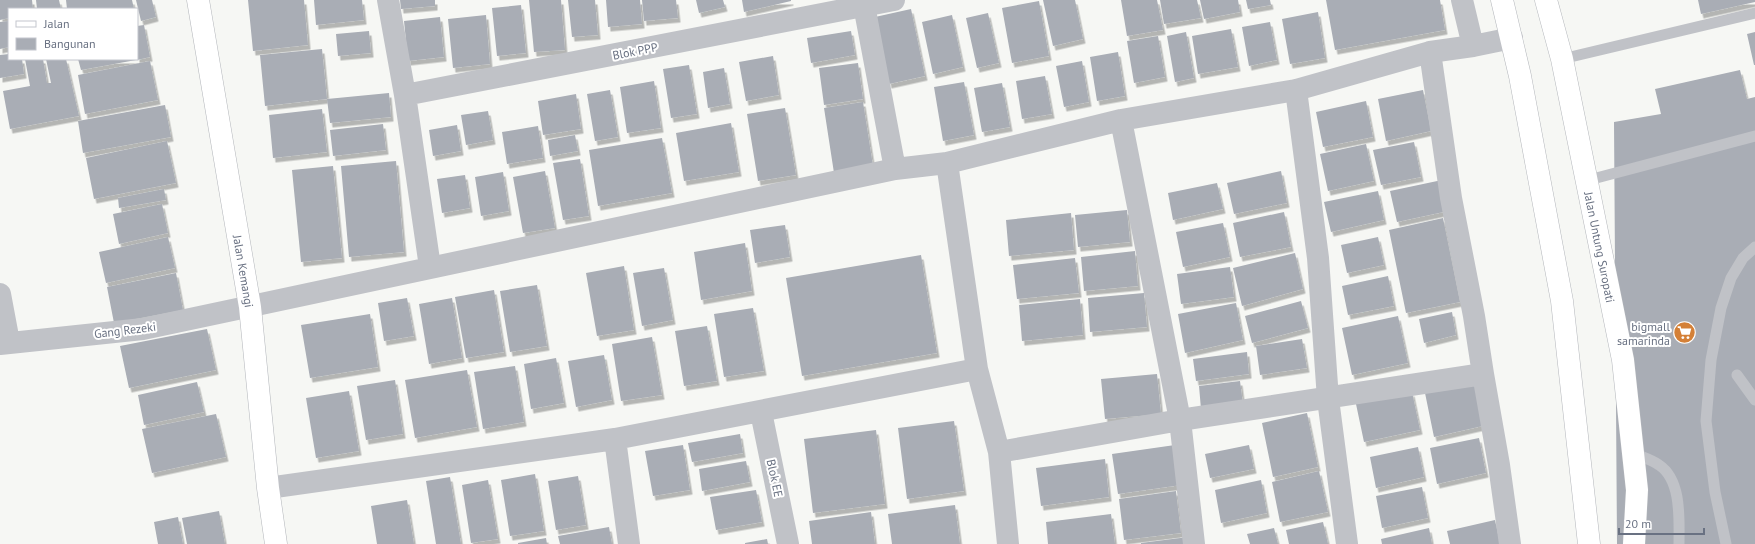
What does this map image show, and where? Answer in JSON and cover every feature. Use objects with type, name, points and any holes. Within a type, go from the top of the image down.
[{"type":"main road","name":"Jalan Kemangi","points":[[198,0],[250,308],[268,488],[276,544]]},
{"type":"main road","points":[[1502,0],[1512,38],[1562,301],[1589,544]]},
{"type":"main road","name":"Jalan Untung Suropati","points":[[1546,0],[1562,59],[1585,181],[1623,360],[1637,490],[1634,544]]},
{"type":"street","points":[[388,0],[405,95],[430,268]]},
{"type":"street","name":"Blok PPP","points":[[405,95],[864,3],[894,0]]},
{"type":"street","points":[[1462,0],[1473,46]]},
{"type":"street","points":[[864,3],[895,169]]},
{"type":"street","name":"Gang Rezeki","points":[[4,343],[143,329],[250,308],[895,169],[947,163],[1121,120],[1296,90],[1430,52],[1473,46],[1512,38]]},
{"type":"street","points":[[1430,52],[1451,198],[1474,316],[1482,374],[1499,465],[1510,544]]},
{"type":"street","points":[[1296,90],[1318,258],[1328,399],[1347,544]]},
{"type":"street","points":[[1121,120],[1180,420],[1194,544]]},
{"type":"street","points":[[947,163],[977,369],[999,452],[1008,544]]},
{"type":"street","points":[[0,294],[4,343]]},
{"type":"street","points":[[268,488],[616,439],[977,369]]},
{"type":"street","points":[[999,452],[1180,420],[1328,399],[1482,374]]},
{"type":"street","name":"Blok EE","points":[[761,412],[788,544]]},
{"type":"street","points":[[616,439],[629,544]]},
{"type":"lane","points":[[1562,59],[1755,14]]},
{"type":"lane","points":[[1585,181],[1755,136]]},
{"type":"lane","points":[[1726,544],[1715,492],[1706,421],[1711,360],[1720,308],[1731,278],[1743,258],[1755,247]]},
{"type":"lane","points":[[1737,376],[1755,400]]},
{"type":"lane","points":[[1633,453],[1660,465],[1670,477],[1679,506],[1679,544]]},
{"type":"building","points":[[0,0],[32,0],[33,8],[8,8],[8,18],[0,20]]},
{"type":"building","points":[[36,0],[59,0],[61,8],[37,8]]},
{"type":"building","points":[[66,0],[132,0],[134,8],[67,8]]},
{"type":"building","points":[[136,0],[152,0],[156,17],[141,21]]},
{"type":"building","points":[[248,0],[304,0],[308,45],[253,51]]},
{"type":"building","points":[[314,0],[362,0],[364,20],[316,25]]},
{"type":"building","points":[[400,0],[435,0],[435,6],[401,9]]},
{"type":"building","points":[[529,0],[561,0],[565,50],[534,52]]},
{"type":"building","points":[[568,0],[595,0],[598,35],[572,37]]},
{"type":"building","points":[[606,0],[640,0],[642,24],[608,27]]},
{"type":"building","points":[[642,0],[676,0],[678,18],[644,21]]},
{"type":"building","points":[[696,0],[723,0],[725,7],[699,13]]},
{"type":"building","points":[[742,0],[791,0],[791,1],[744,12]]},
{"type":"building","points":[[1043,0],[1075,0],[1083,39],[1053,46]]},
{"type":"building","points":[[1121,0],[1157,0],[1163,30],[1127,36]]},
{"type":"building","points":[[1160,0],[1197,0],[1201,18],[1164,24]]},
{"type":"building","points":[[1200,0],[1238,0],[1240,12],[1204,19]]},
{"type":"building","points":[[1246,0],[1270,0],[1271,5],[1248,9]]},
{"type":"building","points":[[1326,0],[1440,0],[1445,30],[1335,50]]},
{"type":"building","points":[[1698,0],[1755,0],[1755,2],[1701,14]]},
{"type":"building","points":[[1039,1],[1049,56],[1012,63],[1002,8]]},
{"type":"building","points":[[521,5],[526,53],[497,56],[492,8]]},
{"type":"building","points":[[911,9],[925,76],[889,84],[875,17]]},
{"type":"building","points":[[1318,12],[1325,58],[1290,64],[1282,19]]},
{"type":"building","points":[[988,13],[999,63],[977,68],[966,18]]},
{"type":"building","points":[[486,15],[490,64],[453,68],[448,19]]},
{"type":"building","points":[[952,15],[963,67],[933,74],[922,22]]},
{"type":"building","points":[[440,17],[444,57],[408,61],[404,21]]},
{"type":"building","points":[[8,21],[8,47],[0,49],[0,22]]},
{"type":"building","points":[[1270,22],[1277,60],[1249,66],[1242,27]]},
{"type":"building","points":[[144,25],[150,57],[138,60],[138,26]]},
{"type":"building","points":[[1231,29],[1238,67],[1198,74],[1192,36]]},
{"type":"building","points":[[369,31],[371,53],[338,56],[336,34]]},
{"type":"building","points":[[851,31],[855,55],[811,63],[807,38]]},
{"type":"building","points":[[1186,32],[1194,78],[1175,82],[1167,36]]},
{"type":"building","points":[[1755,32],[1755,65],[1754,65],[1747,34]]},
{"type":"building","points":[[1158,36],[1165,77],[1134,83],[1127,41]]},
{"type":"building","points":[[322,49],[327,99],[265,106],[260,55]]},
{"type":"building","points":[[1118,52],[1125,96],[1097,101],[1090,57]]},
{"type":"building","points":[[8,54],[8,60],[22,60],[24,74],[0,78],[0,55]]},
{"type":"building","points":[[773,56],[779,95],[746,101],[739,62]]},
{"type":"building","points":[[25,60],[43,60],[47,83],[51,83],[46,60],[66,60],[79,116],[10,129],[3,91],[30,86]]},
{"type":"building","points":[[78,60],[136,60],[81,70]]},
{"type":"building","points":[[150,61],[158,100],[85,114],[78,75]]},
{"type":"building","points":[[1082,61],[1089,102],[1064,107],[1056,66]]},
{"type":"building","points":[[858,63],[863,99],[824,105],[819,68]]},
{"type":"building","points":[[689,65],[697,114],[671,118],[663,69]]},
{"type":"building","points":[[724,68],[730,104],[708,108],[703,72]]},
{"type":"building","name":"bigmall samarinda","points":[[1740,70],[1747,99],[1755,97],[1755,544],[1617,544],[1614,122],[1661,114],[1655,89]]},
{"type":"building","points":[[1045,76],[1052,114],[1022,119],[1016,81]]},
{"type":"building","points":[[654,81],[661,128],[627,133],[620,87]]},
{"type":"building","points":[[964,82],[974,135],[943,141],[934,87]]},
{"type":"building","points":[[1002,83],[1010,127],[982,132],[974,88]]},
{"type":"building","points":[[610,90],[618,137],[595,141],[587,94]]},
{"type":"building","points":[[1423,90],[1431,131],[1386,141],[1378,99]]},
{"type":"building","points":[[389,93],[391,117],[330,123],[327,99]]},
{"type":"building","points":[[576,94],[581,129],[543,135],[538,101]]},
{"type":"building","points":[[1366,101],[1373,137],[1323,147],[1316,112]]},
{"type":"building","points":[[863,102],[873,166],[834,173],[824,108]]},
{"type":"building","points":[[165,105],[171,137],[83,153],[78,121]]},
{"type":"building","points":[[785,108],[796,175],[758,181],[747,114]]},
{"type":"building","points":[[322,109],[327,152],[273,158],[269,115]]},
{"type":"building","points":[[488,111],[493,140],[466,145],[461,115]]},
{"type":"building","points":[[731,123],[739,172],[684,181],[676,133]]},
{"type":"building","points":[[383,124],[386,150],[333,156],[330,130]]},
{"type":"building","points":[[457,125],[461,151],[433,156],[429,130]]},
{"type":"building","points":[[538,126],[543,158],[507,164],[502,132]]},
{"type":"building","points":[[575,135],[578,151],[550,156],[548,140]]},
{"type":"building","points":[[662,138],[672,193],[598,206],[589,150]]},
{"type":"building","points":[[167,141],[176,183],[94,199],[86,158]]},
{"type":"building","points":[[1414,142],[1421,177],[1381,185],[1373,150]]},
{"type":"building","points":[[1366,144],[1374,181],[1328,191],[1320,154]]},
{"type":"building","points":[[580,159],[589,216],[563,220],[553,163]]},
{"type":"building","points":[[396,161],[404,252],[349,257],[341,166]]},
{"type":"building","points":[[333,166],[342,258],[301,262],[292,170]]},
{"type":"building","points":[[545,171],[555,228],[523,233],[513,177]]},
{"type":"building","points":[[1281,171],[1287,203],[1234,214],[1227,183]]},
{"type":"building","points":[[503,172],[509,211],[481,216],[475,177]]},
{"type":"building","points":[[465,175],[470,208],[442,213],[437,179]]},
{"type":"building","points":[[1442,180],[1448,211],[1397,222],[1390,191]]},
{"type":"building","points":[[1217,183],[1223,209],[1173,220],[1168,193]]},
{"type":"building","points":[[164,189],[166,200],[119,208],[118,198]]},
{"type":"building","points":[[1378,191],[1384,220],[1331,232],[1324,202]]},
{"type":"building","points":[[162,204],[168,233],[119,244],[113,214]]},
{"type":"building","points":[[1127,210],[1130,242],[1078,247],[1075,215]]},
{"type":"building","points":[[1284,212],[1291,247],[1240,257],[1233,223]]},
{"type":"building","points":[[1071,213],[1074,250],[1009,256],[1006,220]]},
{"type":"building","points":[[1443,218],[1460,302],[1406,313],[1389,230]]},
{"type":"building","points":[[1223,223],[1230,257],[1183,267],[1176,232]]},
{"type":"building","points":[[785,225],[790,257],[755,263],[750,230]]},
{"type":"building","points":[[168,237],[175,268],[106,283],[99,252]]},
{"type":"building","points":[[1378,237],[1384,265],[1347,273],[1341,245]]},
{"type":"building","points":[[745,243],[752,291],[701,300],[694,252]]},
{"type":"building","points":[[1135,251],[1138,286],[1084,291],[1081,257]]},
{"type":"building","points":[[1295,253],[1303,289],[1242,306],[1233,268]]},
{"type":"building","points":[[921,255],[937,353],[802,376],[786,278]]},
{"type":"building","points":[[1075,258],[1079,293],[1017,299],[1013,265]]},
{"type":"building","points":[[624,266],[634,330],[597,336],[586,273]]},
{"type":"building","points":[[1230,267],[1234,297],[1181,304],[1177,274]]},
{"type":"building","points":[[664,268],[673,320],[642,326],[633,273]]},
{"type":"building","points":[[176,273],[183,310],[114,323],[107,287]]},
{"type":"building","points":[[1388,276],[1394,306],[1348,315],[1342,286]]},
{"type":"building","points":[[537,285],[547,346],[510,352],[500,291]]},
{"type":"building","points":[[494,290],[504,352],[466,358],[455,297]]},
{"type":"building","points":[[1144,293],[1147,327],[1090,332],[1088,298]]},
{"type":"building","points":[[407,298],[414,336],[384,341],[378,303]]},
{"type":"building","points":[[452,298],[462,358],[429,364],[419,304]]},
{"type":"building","points":[[1080,299],[1083,335],[1022,341],[1019,305]]},
{"type":"building","points":[[1301,301],[1308,328],[1252,343],[1245,316]]},
{"type":"building","points":[[1236,303],[1243,340],[1185,353],[1178,314]]},
{"type":"building","points":[[753,308],[764,371],[724,377],[714,314]]},
{"type":"building","points":[[1452,312],[1456,335],[1424,343],[1419,319]]},
{"type":"building","points":[[370,314],[378,367],[310,378],[301,325]]},
{"type":"building","points":[[1398,316],[1408,363],[1352,375],[1342,328]]},
{"type":"building","points":[[707,326],[717,381],[684,386],[675,331]]},
{"type":"building","points":[[207,329],[216,370],[129,388],[120,346]]},
{"type":"building","points":[[652,337],[662,395],[621,401],[612,344]]},
{"type":"building","points":[[1302,339],[1307,368],[1260,375],[1256,346]]},
{"type":"building","points":[[1247,352],[1249,374],[1196,381],[1193,359]]},
{"type":"building","points":[[604,355],[612,400],[576,407],[568,361]]},
{"type":"building","points":[[556,358],[564,403],[531,409],[524,364]]},
{"type":"building","points":[[515,366],[524,422],[483,429],[474,372]]},
{"type":"building","points":[[467,370],[477,427],[415,438],[405,380]]},
{"type":"building","points":[[1157,374],[1161,414],[1105,419],[1101,379]]},
{"type":"building","points":[[395,380],[403,434],[366,440],[357,386]]},
{"type":"building","points":[[1240,381],[1243,404],[1201,409],[1199,386]]},
{"type":"building","points":[[1478,381],[1487,425],[1434,437],[1425,393]]},
{"type":"building","points":[[197,382],[204,412],[144,425],[138,395]]},
{"type":"building","points":[[349,391],[359,451],[316,458],[306,398]]},
{"type":"building","points":[[1412,392],[1420,430],[1364,442],[1356,404]]},
{"type":"building","points":[[1307,413],[1318,467],[1273,477],[1262,423]]},
{"type":"building","points":[[216,414],[226,457],[152,473],[142,429]]},
{"type":"building","points":[[954,421],[964,491],[907,499],[898,428]]},
{"type":"building","points":[[876,430],[885,504],[813,513],[804,439]]},
{"type":"building","points":[[740,434],[743,453],[692,462],[688,443]]},
{"type":"building","points":[[1479,438],[1486,473],[1437,484],[1430,448]]},
{"type":"building","points":[[683,445],[690,490],[653,496],[645,451]]},
{"type":"building","points":[[1175,445],[1181,485],[1118,494],[1112,454]]},
{"type":"building","points":[[1249,445],[1254,469],[1210,478],[1205,454]]},
{"type":"building","points":[[1418,447],[1424,477],[1376,488],[1370,457]]},
{"type":"building","points":[[1105,459],[1109,497],[1041,506],[1036,468]]},
{"type":"building","points":[[746,461],[750,482],[702,491],[699,469]]},
{"type":"building","points":[[1319,471],[1328,512],[1280,522],[1272,482]]},
{"type":"building","points":[[535,474],[544,531],[510,536],[501,480]]},
{"type":"building","points":[[578,476],[586,525],[556,530],[548,481]]},
{"type":"building","points":[[450,477],[461,544],[436,544],[426,481]]},
{"type":"building","points":[[488,480],[498,539],[471,543],[462,485]]},
{"type":"building","points":[[1261,480],[1267,513],[1221,523],[1215,490]]},
{"type":"building","points":[[1422,487],[1428,518],[1382,528],[1376,496]]},
{"type":"building","points":[[756,490],[762,522],[716,530],[710,497]]},
{"type":"building","points":[[1176,491],[1181,533],[1124,540],[1119,499]]},
{"type":"building","points":[[407,500],[414,544],[377,544],[371,506]]},
{"type":"building","points":[[955,505],[960,544],[892,544],[888,514]]},
{"type":"building","points":[[219,511],[225,544],[187,544],[182,518]]},
{"type":"building","points":[[871,512],[875,544],[812,544],[809,521]]},
{"type":"building","points":[[1111,514],[1115,544],[1048,544],[1046,522]]},
{"type":"building","points":[[178,517],[183,544],[158,544],[154,522]]},
{"type":"building","points":[[1495,520],[1500,544],[1450,544],[1447,531]]},
{"type":"building","points":[[1323,522],[1328,544],[1289,544],[1286,530]]},
{"type":"building","points":[[609,527],[612,544],[560,544],[558,536]]},
{"type":"building","points":[[1274,528],[1278,544],[1250,544],[1247,534]]},
{"type":"building","points":[[1429,528],[1432,544],[1382,544],[1381,539]]},
{"type":"building","points":[[1188,537],[1189,544],[1141,544],[1141,543]]},
{"type":"building","points":[[546,538],[547,544],[518,544],[518,543]]},
{"type":"building","points":[[767,539],[768,544],[745,544],[745,543]]},
{"type":"place","name":"bigmall samarinda","points":[[1685,333]]}]
